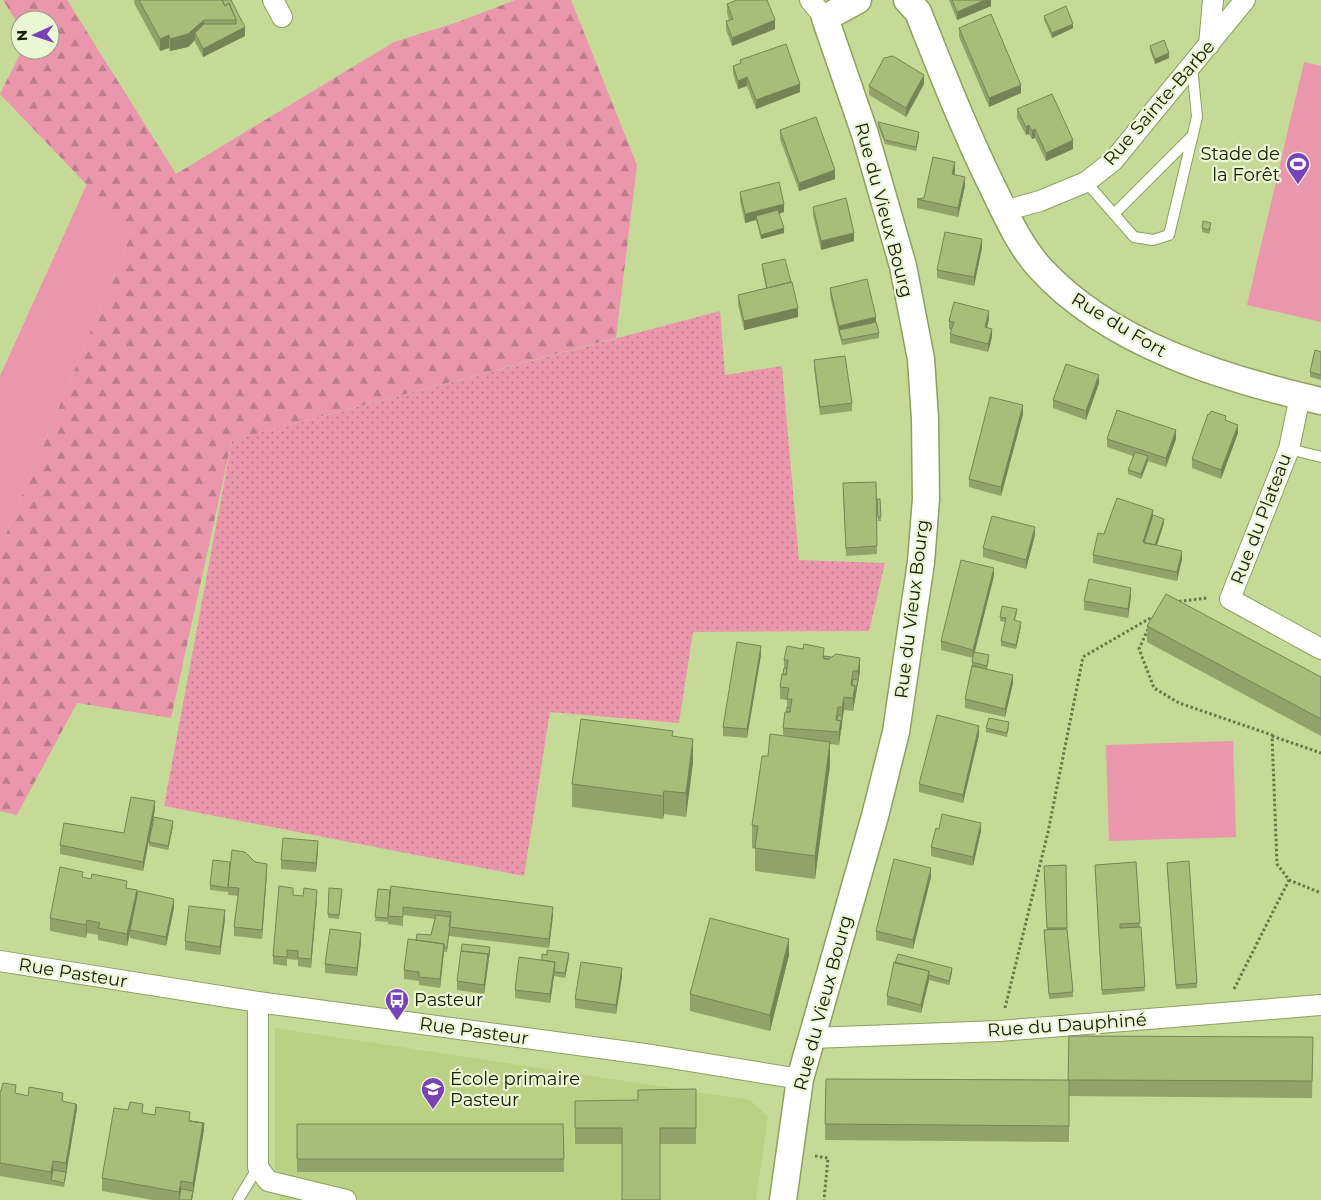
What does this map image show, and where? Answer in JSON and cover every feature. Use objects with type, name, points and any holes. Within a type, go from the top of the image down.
[{"type":"street","points":[[818,9],[858,0]]},
{"type":"street","name":"Rue du Fort","points":[[907,0],[918,12],[984,170],[1004,211],[1018,238],[1040,268],[1068,295],[1100,316],[1172,357],[1311,399]]},
{"type":"street","points":[[1209,44],[1213,0]]},
{"type":"street","name":"Rue Sainte-Barbe","points":[[1004,211],[1040,201],[1086,182],[1113,161],[1245,0]]},
{"type":"street","name":"Rue du Vieux Bourg","points":[[783,1200],[800,1079],[875,816],[896,732],[921,562],[926,500],[925,419],[921,359],[902,266],[865,134],[818,9]]},
{"type":"street","name":"Rue du Plateau","points":[[1311,399],[1289,449],[1230,599],[1321,649]]},
{"type":"street","name":"Rue Pasteur","points":[[0,961],[258,1002],[652,1055],[800,1079]]},
{"type":"street","points":[[258,1002],[258,1167],[268,1182],[346,1200]]},
{"type":"street","name":"Rue du Dauphiné","points":[[812,1038],[1000,1031],[1321,1005]]},
{"type":"lane","points":[[1086,182],[1134,237],[1153,240],[1170,235],[1197,117],[1192,65]]},
{"type":"lane","points":[[1114,214],[1193,135]]},
{"type":"lane","points":[[1289,449],[1321,457]]},
{"type":"lane","points":[[238,1200],[258,1167]]},
{"type":"path","points":[[1168,606],[1175,600],[1192,598],[1230,599]]},
{"type":"path","points":[[1000,1031],[1048,832],[1083,657],[1160,612]]},
{"type":"path","points":[[1152,617],[1139,649],[1154,688],[1179,703],[1321,753]]},
{"type":"path","points":[[1272,736],[1277,864],[1288,880],[1321,893]]},
{"type":"path","points":[[1223,1013],[1288,880]]},
{"type":"shaded area","points":[[275,1028],[750,1100],[768,1117],[756,1200],[280,1200],[281,1191],[275,1174]]},
{"type":"green space","points":[[3,0],[67,0],[176,174],[394,42],[458,22],[515,0],[571,0],[637,165],[616,338],[232,440],[171,718],[77,703],[17,815],[0,811],[0,548],[132,232],[0,94],[17,60],[60,60],[60,10],[10,11]]},
{"type":"green space","name":"Stade de la Forêt","points":[[1304,62],[1321,66],[1321,322],[1247,305]]},
{"type":"green space","points":[[87,184],[132,232],[0,548],[0,376]]},
{"type":"green space","points":[[720,311],[725,375],[782,366],[799,560],[885,563],[869,631],[693,632],[679,723],[550,712],[524,876],[164,806],[232,440]]},
{"type":"green space","points":[[1233,741],[1236,837],[1109,841],[1106,745]]},
{"type":"building","points":[[139,0],[222,0],[225,6],[229,3],[236,20],[204,20],[188,34],[170,39],[169,35],[160,39]]},
{"type":"building","points":[[222,0],[231,0],[245,27],[203,49],[195,33],[204,24],[236,24],[229,3],[225,6]]},
{"type":"building","points":[[737,0],[767,0],[775,20],[732,38],[726,21],[733,19],[727,4]]},
{"type":"building","points":[[952,0],[985,0],[957,12]]},
{"type":"building","points":[[1066,6],[1073,24],[1052,33],[1044,16]]},
{"type":"building","points":[[991,14],[1021,85],[989,98],[959,28]]},
{"type":"building","points":[[1164,40],[1169,53],[1155,59],[1150,46]]},
{"type":"building","points":[[786,44],[800,84],[756,100],[747,77],[738,81],[733,66],[741,63],[740,60]]},
{"type":"building","points":[[893,56],[924,75],[906,108],[869,86],[884,58]]},
{"type":"building","points":[[1052,94],[1073,140],[1046,153],[1035,129],[1032,131],[1029,125],[1026,127],[1017,109]]},
{"type":"building","points":[[816,117],[835,170],[799,183],[780,130]]},
{"type":"building","points":[[878,122],[919,132],[916,147],[885,140]]},
{"type":"building","points":[[933,157],[955,162],[952,174],[965,177],[958,208],[917,199],[924,198]]},
{"type":"building","points":[[779,182],[784,204],[745,214],[740,192]]},
{"type":"building","points":[[846,198],[854,233],[821,241],[813,207]]},
{"type":"building","points":[[778,210],[784,228],[761,235],[756,216]]},
{"type":"building","points":[[1203,221],[1211,223],[1209,230],[1202,228]]},
{"type":"building","points":[[945,232],[982,239],[974,277],[937,270]]},
{"type":"building","points":[[785,259],[791,282],[767,288],[762,264]]},
{"type":"building","points":[[867,279],[876,317],[839,326],[830,288]]},
{"type":"building","points":[[792,282],[798,308],[744,321],[738,295]]},
{"type":"building","points":[[954,302],[989,311],[985,327],[992,329],[988,344],[950,334],[954,322],[949,321]]},
{"type":"building","points":[[876,322],[879,333],[842,340],[839,330]]},
{"type":"building","points":[[1315,350],[1321,352],[1321,375],[1310,372]]},
{"type":"building","points":[[845,356],[852,403],[820,407],[814,360]]},
{"type":"building","points":[[1066,364],[1099,375],[1086,411],[1053,400]]},
{"type":"building","points":[[990,397],[1023,405],[1001,487],[969,479]]},
{"type":"building","points":[[1117,410],[1176,430],[1166,458],[1107,439]]},
{"type":"building","points":[[1211,411],[1226,416],[1225,420],[1238,425],[1221,470],[1192,459],[1208,414]]},
{"type":"building","points":[[1135,452],[1148,456],[1141,474],[1128,470]]},
{"type":"building","points":[[876,482],[877,546],[846,548],[843,483]]},
{"type":"building","points":[[1117,498],[1153,510],[1143,542],[1182,551],[1177,572],[1093,555],[1098,533],[1104,534]]},
{"type":"building","points":[[877,499],[880,499],[881,517],[878,517]]},
{"type":"building","points":[[1153,515],[1164,519],[1155,545],[1144,543]]},
{"type":"building","points":[[992,516],[1035,527],[1026,560],[983,548]]},
{"type":"building","points":[[961,560],[994,568],[973,650],[941,641]]},
{"type":"building","points":[[1089,579],[1131,588],[1128,609],[1084,601]]},
{"type":"building","points":[[1166,594],[1321,677],[1321,719],[1147,626]]},
{"type":"building","points":[[1002,606],[1017,609],[1014,620],[1021,622],[1016,645],[1001,641],[1006,618],[1000,617]]},
{"type":"building","points":[[737,642],[761,646],[747,729],[723,727]]},
{"type":"building","points":[[804,644],[824,648],[823,658],[829,659],[836,654],[860,658],[858,671],[853,671],[851,685],[855,686],[853,698],[844,697],[842,707],[838,707],[836,720],[841,721],[839,732],[783,728],[785,712],[790,712],[792,699],[787,699],[789,688],[780,687],[782,674],[786,675],[788,660],[784,660],[787,646],[803,649]]},
{"type":"building","points":[[974,652],[989,655],[987,666],[972,662]]},
{"type":"building","points":[[972,666],[1013,675],[1005,709],[965,699]]},
{"type":"building","points":[[784,668],[787,668],[786,675],[783,674]]},
{"type":"building","points":[[853,679],[858,680],[855,694],[855,686],[852,685]]},
{"type":"building","points":[[838,715],[842,716],[841,729],[841,721],[837,720]]},
{"type":"building","points":[[937,715],[979,726],[963,795],[919,784]]},
{"type":"building","points":[[989,718],[1009,722],[1007,733],[986,728]]},
{"type":"building","points":[[581,719],[673,731],[672,736],[693,739],[686,793],[664,791],[663,796],[572,784]]},
{"type":"building","points":[[770,734],[830,742],[815,856],[755,848],[758,826],[752,825],[762,756],[768,756]]},
{"type":"building","points":[[131,797],[155,801],[143,862],[60,845],[64,823],[124,833]]},
{"type":"building","points":[[942,814],[981,823],[973,857],[931,847],[936,828],[939,829]]},
{"type":"building","points":[[154,817],[173,821],[168,846],[149,842]]},
{"type":"building","points":[[283,838],[318,841],[316,863],[281,860]]},
{"type":"building","points":[[232,850],[245,852],[255,862],[267,864],[262,930],[234,927],[239,888],[228,887]]},
{"type":"building","points":[[894,859],[931,868],[913,940],[876,931]]},
{"type":"building","points":[[213,860],[230,862],[228,888],[210,885]]},
{"type":"building","points":[[1189,861],[1197,983],[1176,985],[1167,863]]},
{"type":"building","points":[[1136,862],[1140,923],[1120,924],[1120,928],[1141,927],[1145,987],[1102,990],[1095,865]]},
{"type":"building","points":[[1066,865],[1067,928],[1047,928],[1044,866]]},
{"type":"building","points":[[60,867],[83,872],[82,877],[91,879],[92,874],[127,881],[126,888],[137,890],[127,934],[98,928],[100,923],[87,920],[86,925],[50,918]]},
{"type":"building","points":[[279,886],[293,888],[293,895],[303,896],[304,888],[317,890],[311,959],[298,958],[298,951],[287,950],[287,957],[273,956]]},
{"type":"building","points":[[391,886],[553,907],[549,939],[449,927],[451,912],[403,907],[403,917],[388,916]]},
{"type":"building","points":[[329,888],[342,889],[339,915],[328,914]]},
{"type":"building","points":[[378,889],[390,890],[388,918],[375,917]]},
{"type":"building","points":[[138,891],[174,899],[166,937],[130,930]]},
{"type":"building","points":[[189,906],[225,910],[220,947],[185,941]]},
{"type":"building","points":[[436,915],[451,917],[447,948],[444,948],[444,944],[416,940],[417,934],[431,935]]},
{"type":"building","points":[[710,918],[789,939],[770,1015],[690,994]]},
{"type":"building","points":[[330,929],[361,933],[357,968],[325,964]]},
{"type":"building","points":[[1067,929],[1073,992],[1049,994],[1044,930]]},
{"type":"building","points":[[408,939],[444,944],[440,979],[419,977],[419,972],[404,970]]},
{"type":"building","points":[[462,944],[490,947],[488,958],[488,954],[461,951]]},
{"type":"building","points":[[547,950],[569,953],[565,973],[554,972],[555,962],[542,960],[542,954],[547,955]]},
{"type":"building","points":[[461,951],[488,954],[484,985],[457,981]]},
{"type":"building","points":[[898,954],[952,968],[949,981],[929,975],[929,971],[895,963]]},
{"type":"building","points":[[519,957],[555,962],[550,994],[515,990]]},
{"type":"building","points":[[581,962],[622,968],[616,1005],[575,999]]},
{"type":"building","points":[[894,962],[929,971],[921,1005],[887,996]]},
{"type":"building","points":[[1069,1036],[1313,1037],[1312,1081],[1068,1080]]},
{"type":"building","points":[[826,1079],[1069,1080],[1069,1126],[825,1124]]},
{"type":"building","points":[[3,1083],[16,1085],[15,1093],[28,1096],[29,1087],[63,1093],[62,1101],[76,1104],[66,1163],[53,1161],[51,1172],[0,1163],[0,1091]]},
{"type":"building","points":[[696,1089],[696,1128],[660,1128],[660,1200],[622,1200],[622,1128],[575,1128],[575,1101],[638,1100],[638,1090]]},
{"type":"building","points":[[130,1102],[143,1104],[142,1113],[155,1115],[156,1107],[190,1112],[189,1121],[203,1123],[193,1183],[181,1181],[179,1192],[102,1178],[114,1108],[128,1110]]},
{"type":"building","points":[[297,1124],[563,1124],[564,1159],[297,1159]]},
{"type":"building","points":[[53,1170],[66,1172],[64,1183],[51,1180]]},
{"type":"building","points":[[181,1189],[193,1191],[191,1200],[179,1200]]},
{"type":"place","name":"Stade de la Forêt","points":[[1298,185]]},
{"type":"place","name":"Pasteur","points":[[397,1021]]},
{"type":"place","name":"École primaire Pasteur","points":[[433,1110]]}]
